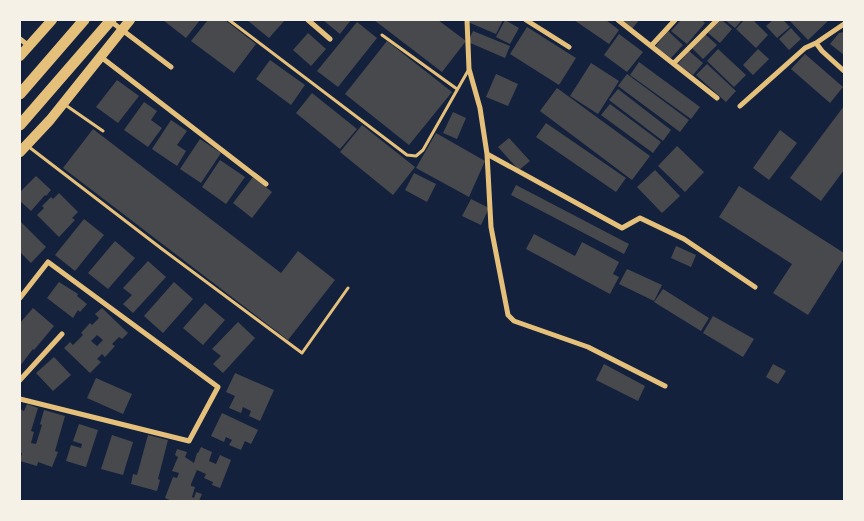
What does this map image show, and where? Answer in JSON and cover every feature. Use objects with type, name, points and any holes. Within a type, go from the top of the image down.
[{"type":"highway","points":[[20,94],[84,20]]},
{"type":"highway","points":[[20,125],[110,20]]},
{"type":"main road","points":[[20,56],[52,20]]},
{"type":"main road","points":[[23,148],[63,103],[130,20]]},
{"type":"street","points":[[110,20],[171,67]]},
{"type":"street","points":[[308,20],[330,39]]},
{"type":"street","points":[[467,20],[469,69],[480,108],[487,154],[491,227],[508,315],[514,321],[588,347],[665,386]]},
{"type":"street","points":[[526,20],[570,47]]},
{"type":"street","points":[[618,20],[717,98]]},
{"type":"street","points":[[651,46],[675,20]]},
{"type":"street","points":[[674,63],[717,20]]},
{"type":"street","points":[[740,106],[805,48],[816,43],[843,22]]},
{"type":"street","points":[[20,39],[29,46]]},
{"type":"street","points":[[816,43],[844,71]]},
{"type":"street","points":[[101,57],[266,184]]},
{"type":"street","points":[[487,154],[622,228],[640,218],[684,239],[755,287]]},
{"type":"street","points":[[20,298],[48,262],[218,387],[189,441],[20,398]]},
{"type":"street","points":[[20,380],[62,334]]},
{"type":"lane","points":[[229,20],[407,155],[416,156],[423,150],[469,69]]},
{"type":"lane","points":[[382,35],[457,89]]},
{"type":"lane","points":[[63,103],[103,131]]},
{"type":"lane","points":[[23,148],[302,353],[348,288]]},
{"type":"building","points":[[163,20],[200,20],[186,38]]},
{"type":"building","points":[[208,20],[225,20],[256,44],[234,73],[191,41]]},
{"type":"building","points":[[247,20],[285,20],[269,38]]},
{"type":"building","points":[[323,20],[351,20],[340,34]]},
{"type":"building","points":[[374,20],[438,20],[466,41],[442,72]]},
{"type":"building","points":[[469,20],[503,20],[496,34],[468,22]]},
{"type":"building","points":[[505,20],[519,28],[510,44],[496,37]]},
{"type":"building","points":[[574,20],[606,20],[619,30],[609,44]]},
{"type":"building","points":[[622,20],[639,20],[632,29]]},
{"type":"building","points":[[681,20],[702,20],[705,23],[687,44],[671,31]]},
{"type":"building","points":[[719,20],[722,20],[732,29],[720,43],[708,33]]},
{"type":"building","points":[[725,20],[742,20],[735,28]]},
{"type":"building","points":[[744,20],[753,20],[768,35],[756,48],[736,29]]},
{"type":"building","points":[[773,20],[783,20],[790,27],[777,38],[766,26]]},
{"type":"building","points":[[789,20],[829,20],[808,40]]},
{"type":"building","points":[[357,22],[377,38],[338,87],[317,71]]},
{"type":"building","points":[[527,27],[576,58],[559,85],[510,54]]},
{"type":"building","points":[[791,28],[801,39],[789,50],[779,39]]},
{"type":"building","points":[[473,31],[510,46],[505,58],[468,42]]},
{"type":"building","points":[[668,31],[683,45],[671,58],[655,47]]},
{"type":"building","points":[[844,32],[844,55],[830,44],[839,33]]},
{"type":"building","points":[[308,33],[326,49],[311,66],[293,50]]},
{"type":"building","points":[[619,34],[643,52],[627,72],[604,55]]},
{"type":"building","points":[[705,34],[717,45],[703,59],[691,47]]},
{"type":"building","points":[[387,41],[452,92],[409,145],[345,94]]},
{"type":"building","points":[[718,49],[746,75],[734,87],[707,61]]},
{"type":"building","points":[[758,49],[769,59],[753,75],[743,65]]},
{"type":"building","points":[[689,51],[703,63],[693,75],[678,64]]},
{"type":"building","points":[[805,54],[843,87],[830,103],[791,69]]},
{"type":"building","points":[[270,60],[305,85],[291,105],[256,79]]},
{"type":"building","points":[[639,62],[700,107],[691,119],[630,75]]},
{"type":"building","points":[[591,63],[619,81],[598,114],[570,96]]},
{"type":"building","points":[[707,64],[736,91],[726,102],[696,75]]},
{"type":"building","points":[[496,74],[518,84],[508,106],[486,97]]},
{"type":"building","points":[[627,74],[689,120],[680,132],[618,86]]},
{"type":"building","points":[[117,80],[139,96],[118,123],[96,107]]},
{"type":"building","points":[[557,88],[650,156],[632,180],[540,111]]},
{"type":"building","points":[[618,89],[671,130],[663,141],[609,100]]},
{"type":"building","points":[[312,93],[357,129],[340,149],[296,113]]},
{"type":"building","points":[[144,102],[157,111],[151,120],[162,128],[148,147],[124,130]]},
{"type":"building","points":[[610,104],[661,142],[653,153],[601,115]]},
{"type":"building","points":[[844,106],[844,170],[821,201],[790,178]]},
{"type":"building","points":[[453,112],[466,118],[457,139],[443,133]]},
{"type":"building","points":[[171,120],[187,131],[177,145],[186,151],[177,166],[152,149]]},
{"type":"building","points":[[546,123],[626,178],[616,192],[536,137]]},
{"type":"building","points":[[362,125],[415,167],[393,195],[340,152]]},
{"type":"building","points":[[93,129],[281,273],[298,251],[335,280],[288,340],[63,168]]},
{"type":"building","points":[[780,130],[797,143],[769,180],[753,168]]},
{"type":"building","points":[[436,133],[485,161],[469,197],[416,168]]},
{"type":"building","points":[[509,138],[530,161],[519,170],[498,147]]},
{"type":"building","points":[[200,139],[221,153],[201,183],[180,169]]},
{"type":"building","points":[[677,146],[704,172],[685,192],[658,166]]},
{"type":"building","points":[[220,160],[245,177],[226,204],[202,187]]},
{"type":"building","points":[[655,170],[680,196],[662,213],[637,187]]},
{"type":"building","points":[[414,173],[436,184],[427,202],[405,190]]},
{"type":"building","points":[[36,176],[51,190],[31,211],[20,201],[20,192]]},
{"type":"building","points":[[253,177],[272,192],[252,218],[233,203]]},
{"type":"building","points":[[516,185],[629,244],[624,254],[511,195]]},
{"type":"building","points":[[739,186],[844,253],[844,258],[808,315],[773,293],[792,264],[719,217]]},
{"type":"building","points":[[59,193],[78,212],[72,218],[75,220],[59,237],[37,215],[44,208],[42,206],[51,197],[53,199]]},
{"type":"building","points":[[471,199],[489,208],[481,225],[462,216]]},
{"type":"building","points":[[84,219],[104,235],[75,271],[55,255]]},
{"type":"building","points":[[20,221],[46,247],[31,263],[20,252]]},
{"type":"building","points":[[534,234],[575,256],[582,242],[619,262],[613,274],[619,277],[610,294],[526,249]]},
{"type":"building","points":[[115,241],[135,258],[108,289],[88,273]]},
{"type":"building","points":[[676,246],[696,255],[691,267],[671,258]]},
{"type":"building","points":[[148,261],[166,277],[133,313],[123,304],[132,295],[123,288]]},
{"type":"building","points":[[627,269],[662,285],[654,301],[619,284]]},
{"type":"building","points":[[59,282],[78,294],[77,296],[87,304],[80,312],[78,310],[73,318],[47,298]]},
{"type":"building","points":[[174,282],[193,299],[163,333],[144,316]]},
{"type":"building","points":[[663,289],[709,318],[701,331],[654,302]]},
{"type":"building","points":[[205,303],[225,320],[203,345],[183,328]]},
{"type":"building","points":[[33,308],[54,326],[20,366],[20,323]]},
{"type":"building","points":[[102,308],[128,333],[122,339],[119,337],[112,344],[115,346],[105,357],[102,354],[97,359],[101,362],[90,373],[64,348],[70,342],[73,345],[83,335],[81,333],[90,323],[92,325],[99,318],[95,314]],"holes":[[[97,335],[103,340],[97,346],[91,341]]]},
{"type":"building","points":[[713,316],[754,339],[743,357],[703,333]]},
{"type":"building","points":[[238,322],[255,338],[223,373],[213,364],[221,356],[212,349]]},
{"type":"building","points":[[54,357],[71,375],[53,391],[36,373]]},
{"type":"building","points":[[604,364],[645,386],[638,401],[596,380]]},
{"type":"building","points":[[773,364],[786,371],[778,384],[766,377]]},
{"type":"building","points":[[235,373],[274,390],[260,421],[249,416],[251,411],[243,407],[241,413],[229,408],[235,396],[226,392]]},
{"type":"building","points":[[96,378],[132,394],[123,414],[87,398]]},
{"type":"building","points":[[27,404],[38,408],[31,431],[34,432],[31,443],[36,444],[44,410],[65,416],[55,451],[58,452],[52,467],[38,462],[37,466],[20,461],[22,453],[20,453],[20,409],[24,411]]},
{"type":"building","points":[[222,413],[258,430],[251,444],[245,441],[241,450],[229,445],[232,440],[226,437],[224,442],[211,436]]},
{"type":"building","points":[[79,424],[98,430],[86,467],[66,461],[71,445],[81,448],[82,444],[73,441]]},
{"type":"building","points":[[112,435],[133,442],[123,475],[101,469]]},
{"type":"building","points":[[148,435],[168,440],[158,479],[160,480],[157,491],[131,484],[133,474],[137,475]]},
{"type":"building","points":[[201,447],[212,452],[209,461],[216,464],[220,455],[231,460],[220,488],[212,485],[213,482],[204,478],[206,474],[197,470],[191,486],[195,487],[192,497],[194,498],[196,492],[202,494],[199,501],[172,501],[165,498],[173,477],[177,478],[179,473],[172,471],[178,457],[175,455],[177,449],[187,452],[185,457],[194,463]]}]
